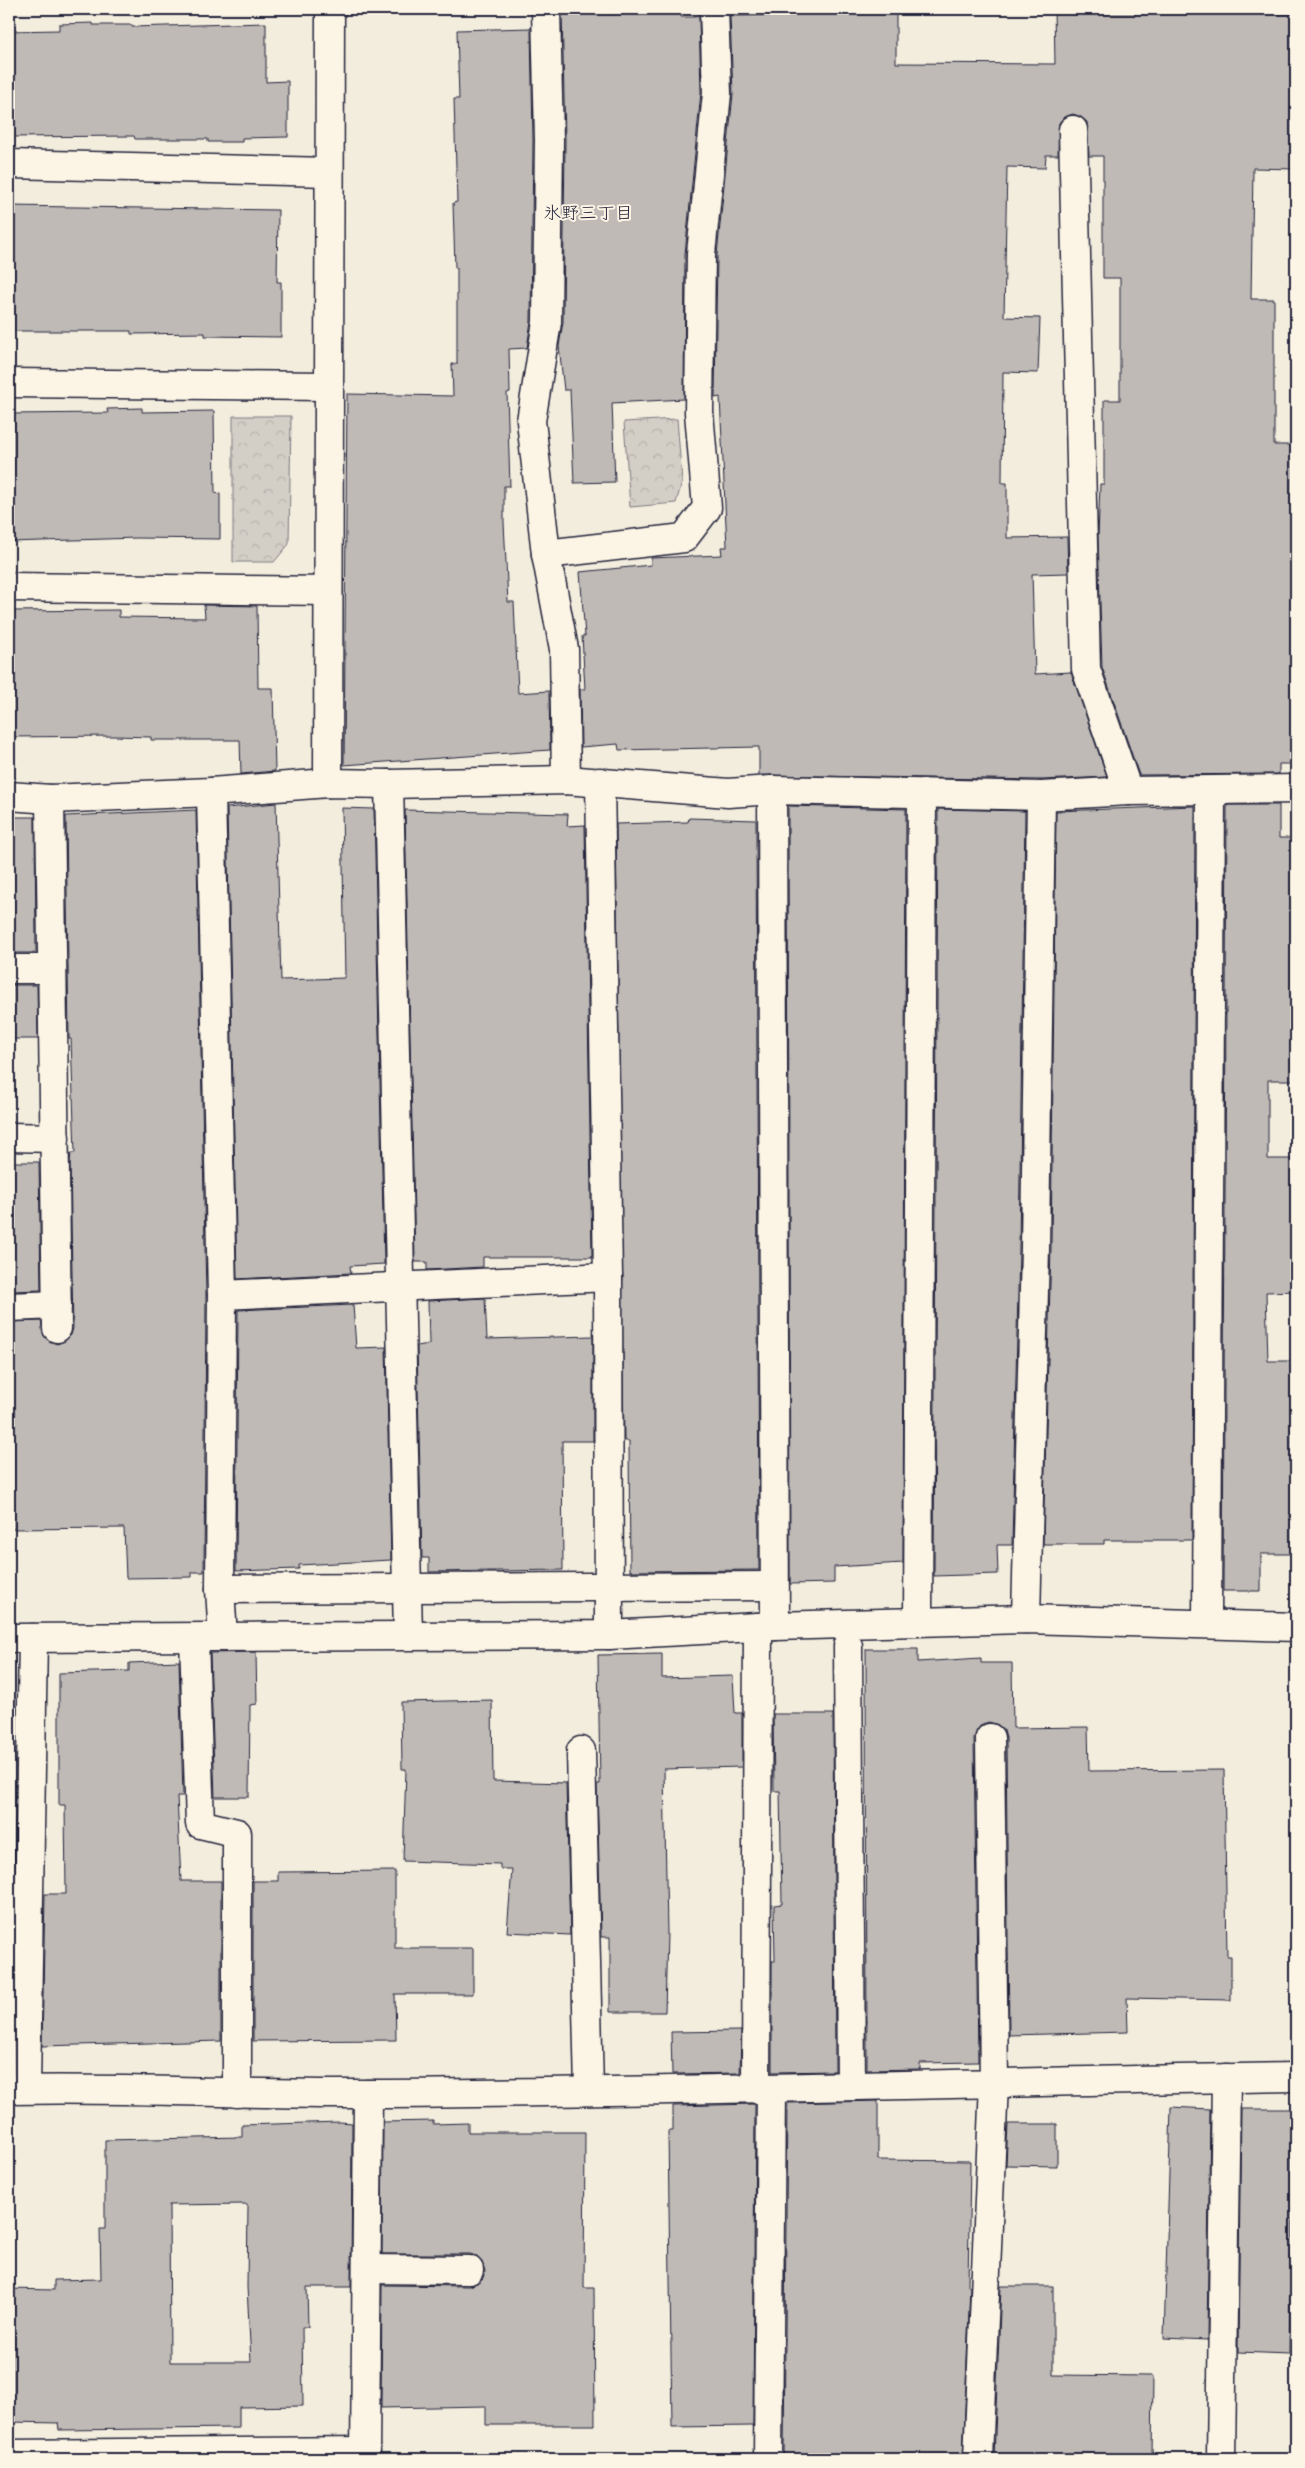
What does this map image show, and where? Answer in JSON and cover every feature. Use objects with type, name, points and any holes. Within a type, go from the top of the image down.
[{"type":"street","points":[[328,783],[330,9]]},
{"type":"street","points":[[546,9],[548,140],[547,322],[530,421],[546,554],[564,649],[566,780]]},
{"type":"street","points":[[546,554],[684,538],[708,508],[699,412],[701,274],[717,93],[714,9]]},
{"type":"street","points":[[1073,130],[1086,669],[1128,791]]},
{"type":"street","points":[[9,164],[329,172]]},
{"type":"street","points":[[9,383],[328,386]]},
{"type":"street","points":[[9,587],[328,592]]},
{"type":"street","points":[[9,796],[50,799],[211,792],[328,783],[389,784],[566,780],[728,793],[772,790],[1041,796],[1128,791],[1296,789]]},
{"type":"street","points":[[600,782],[608,1277],[609,1635]]},
{"type":"street","points":[[389,784],[408,1635]]},
{"type":"street","points":[[768,2459],[763,2089],[766,1626],[773,1586],[772,790]]},
{"type":"street","points":[[1207,1623],[1211,791]]},
{"type":"street","points":[[211,792],[222,1295],[220,1589],[223,1637]]},
{"type":"street","points":[[918,1621],[922,794]]},
{"type":"street","points":[[1026,1619],[1035,1248],[1041,796]]},
{"type":"street","points":[[9,1307],[57,1317],[50,799]]},
{"type":"street","points":[[9,969],[52,969]]},
{"type":"street","points":[[9,1137],[55,1138]]},
{"type":"street","points":[[222,1295],[608,1277]]},
{"type":"street","points":[[220,1589],[408,1586],[608,1588],[773,1586]]},
{"type":"street","points":[[1296,1626],[1026,1619],[918,1621],[907,1624],[766,1626],[609,1635],[21,1638],[17,2090],[368,2094],[763,2089],[851,2085],[1296,2077]]},
{"type":"street","points":[[194,1638],[200,1824],[237,1833],[237,2093]]},
{"type":"street","points":[[848,1646],[851,2085]]},
{"type":"street","points":[[978,2459],[994,2083],[990,1738]]},
{"type":"street","points":[[581,1751],[589,2091]]},
{"type":"street","points":[[1221,2459],[1226,2078]]},
{"type":"street","points":[[9,2454],[366,2455],[368,2094]]},
{"type":"street","points":[[367,2269],[469,2270]]},
{"type":"green space","points":[[233,416],[291,416],[289,544],[274,562],[233,562]]},
{"type":"green space","points":[[677,419],[682,482],[676,503],[630,507],[624,422]]},
{"type":"building","points":[[607,9],[607,14],[681,11],[681,17],[699,17],[701,92],[685,254],[684,399],[612,403],[615,482],[574,483],[570,390],[564,390],[559,346],[563,322],[565,140],[562,10]]},
{"type":"building","points":[[789,9],[896,9],[896,63],[1055,64],[1054,9],[1197,9],[1197,12],[1296,14],[1296,169],[1253,168],[1251,299],[1274,299],[1274,445],[1296,445],[1296,764],[1279,764],[1279,774],[1139,775],[1102,667],[1098,537],[1100,484],[1104,484],[1104,400],[1120,400],[1120,278],[1103,278],[1103,156],[1089,156],[1087,122],[1073,114],[1064,117],[1059,123],[1058,155],[1046,155],[1045,168],[1007,167],[1004,317],[1040,318],[1038,373],[1003,372],[1002,483],[1007,483],[1007,538],[1067,537],[1068,573],[1032,574],[1035,674],[1071,672],[1107,777],[1041,780],[759,775],[759,747],[619,750],[618,744],[581,747],[580,689],[585,689],[582,636],[585,636],[580,572],[651,565],[651,558],[722,555],[721,547],[727,547],[720,397],[715,398],[717,255],[733,94],[730,16],[789,15]]},
{"type":"building","points":[[93,23],[93,25],[132,25],[132,27],[266,23],[266,82],[288,81],[288,137],[242,138],[242,142],[208,142],[208,139],[135,139],[134,136],[9,137],[9,31],[59,30],[59,24]]},
{"type":"building","points":[[531,28],[533,140],[531,321],[527,348],[509,349],[510,392],[507,393],[510,486],[504,486],[504,523],[508,602],[514,602],[518,693],[549,691],[550,750],[344,765],[347,394],[453,396],[452,364],[457,364],[457,268],[455,268],[453,203],[457,202],[454,99],[459,99],[457,30]]},
{"type":"building","points":[[9,206],[278,210],[277,282],[281,282],[281,337],[205,336],[205,333],[131,334],[131,331],[9,331]]},
{"type":"building","points":[[142,408],[142,412],[214,411],[215,493],[220,494],[220,539],[137,538],[9,542],[9,414],[108,413],[107,409]]},
{"type":"building","points":[[204,605],[257,606],[258,688],[273,688],[275,771],[241,774],[240,740],[151,740],[151,737],[114,736],[9,737],[9,611],[119,610],[119,617],[205,618]]},
{"type":"building","points":[[276,803],[281,980],[345,978],[342,808],[374,809],[384,1264],[350,1266],[351,1273],[237,1279],[227,808]]},
{"type":"building","points":[[1227,805],[1279,805],[1279,838],[1296,838],[1296,1080],[1268,1080],[1268,1159],[1296,1159],[1296,1291],[1266,1292],[1268,1361],[1296,1361],[1296,1554],[1261,1554],[1261,1591],[1223,1591]]},
{"type":"building","points":[[788,806],[906,809],[903,1563],[834,1567],[834,1583],[790,1584]]},
{"type":"building","points":[[1195,806],[1192,1540],[1104,1540],[1104,1544],[1043,1544],[1051,1248],[1056,811]]},
{"type":"building","points":[[938,809],[1025,811],[1019,1248],[1012,1545],[997,1545],[998,1574],[934,1576]]},
{"type":"building","points":[[196,810],[206,1295],[204,1572],[192,1572],[192,1577],[126,1578],[124,1528],[9,1529],[9,1322],[41,1321],[44,1336],[49,1341],[57,1344],[65,1341],[71,1335],[73,1328],[70,1162],[71,1153],[75,1153],[71,1039],[69,1039],[66,816]]},
{"type":"building","points":[[405,810],[568,814],[567,826],[585,825],[592,1257],[483,1257],[483,1267],[427,1270],[427,1262],[415,1262]]},
{"type":"building","points":[[9,817],[35,817],[36,953],[9,953]]},
{"type":"building","points":[[689,818],[756,820],[759,1570],[630,1571],[629,1441],[624,1441],[616,824],[688,822]]},
{"type":"building","points":[[9,985],[37,985],[38,1039],[9,1039]]},
{"type":"building","points":[[9,1162],[39,1162],[41,1290],[9,1291]]},
{"type":"building","points":[[485,1298],[487,1339],[593,1336],[593,1441],[562,1441],[563,1570],[429,1572],[429,1558],[422,1558],[417,1346],[429,1344],[428,1301]]},
{"type":"building","points":[[353,1305],[356,1348],[386,1347],[391,1560],[299,1565],[299,1569],[236,1571],[238,1310]]},
{"type":"building","points":[[866,1649],[918,1649],[918,1662],[981,1658],[981,1663],[1012,1663],[1013,1728],[1088,1727],[1089,1771],[1224,1770],[1227,1956],[1231,1956],[1231,2000],[1127,1998],[1128,2032],[1009,2035],[1006,1738],[1004,1730],[998,1725],[989,1722],[982,1724],[974,1738],[978,2062],[920,2063],[920,2069],[867,2070]]},
{"type":"building","points":[[256,1652],[257,1704],[250,1705],[249,1797],[215,1797],[210,1653]]},
{"type":"building","points":[[662,1654],[662,1678],[733,1676],[735,1713],[742,1713],[742,1767],[664,1769],[667,1933],[665,2012],[610,2012],[610,1937],[601,1937],[597,1784],[600,1784],[598,1655]]},
{"type":"building","points":[[179,1661],[183,1796],[177,1796],[181,1881],[221,1881],[221,2041],[42,2046],[45,1894],[66,1894],[65,1805],[59,1805],[59,1673],[129,1671],[129,1663]]},
{"type":"building","points":[[492,1700],[493,1781],[566,1783],[570,1935],[507,1932],[512,1869],[500,1869],[500,1864],[403,1861],[406,1769],[402,1769],[401,1702]]},
{"type":"building","points":[[773,1714],[833,1714],[835,2071],[772,2072],[772,1961],[775,1961],[774,1905],[782,1904],[780,1791],[774,1791]]},
{"type":"building","points":[[395,1871],[395,1948],[473,1948],[473,1994],[395,1994],[396,2040],[253,2041],[253,1881],[278,1881],[278,1872]]},
{"type":"building","points":[[741,2031],[740,2073],[672,2074],[671,2032]]},
{"type":"building","points":[[878,2101],[878,2160],[970,2161],[968,2286],[970,2286],[963,2459],[784,2459],[787,2103]]},
{"type":"building","points":[[755,2104],[753,2426],[672,2427],[668,2131],[673,2131],[673,2106]]},
{"type":"building","points":[[1171,2107],[1210,2109],[1207,2340],[1164,2338]]},
{"type":"building","points":[[1241,2109],[1292,2109],[1293,2256],[1291,2256],[1289,2354],[1238,2352]]},
{"type":"building","points":[[433,2121],[433,2124],[468,2123],[468,2132],[585,2132],[584,2288],[594,2288],[595,2425],[486,2425],[486,2406],[381,2408],[382,2285],[469,2286],[483,2278],[485,2271],[482,2262],[476,2256],[470,2254],[382,2254],[383,2122]]},
{"type":"building","points":[[352,2123],[351,2287],[307,2287],[308,2327],[302,2327],[303,2406],[239,2407],[239,2428],[59,2430],[58,2423],[9,2422],[9,2289],[54,2290],[54,2280],[101,2279],[100,2229],[105,2229],[105,2140],[242,2137],[242,2125]],"holes":[[[245,2204],[248,2206],[247,2287],[251,2362],[170,2362],[169,2205]]]},
{"type":"building","points":[[1008,2124],[1057,2124],[1057,2166],[1006,2165]]},
{"type":"building","points":[[1001,2286],[1053,2286],[1053,2375],[1153,2376],[1152,2459],[994,2459]]},
{"type":"district","name":"氷野三丁目","points":[[588,213]]}]
